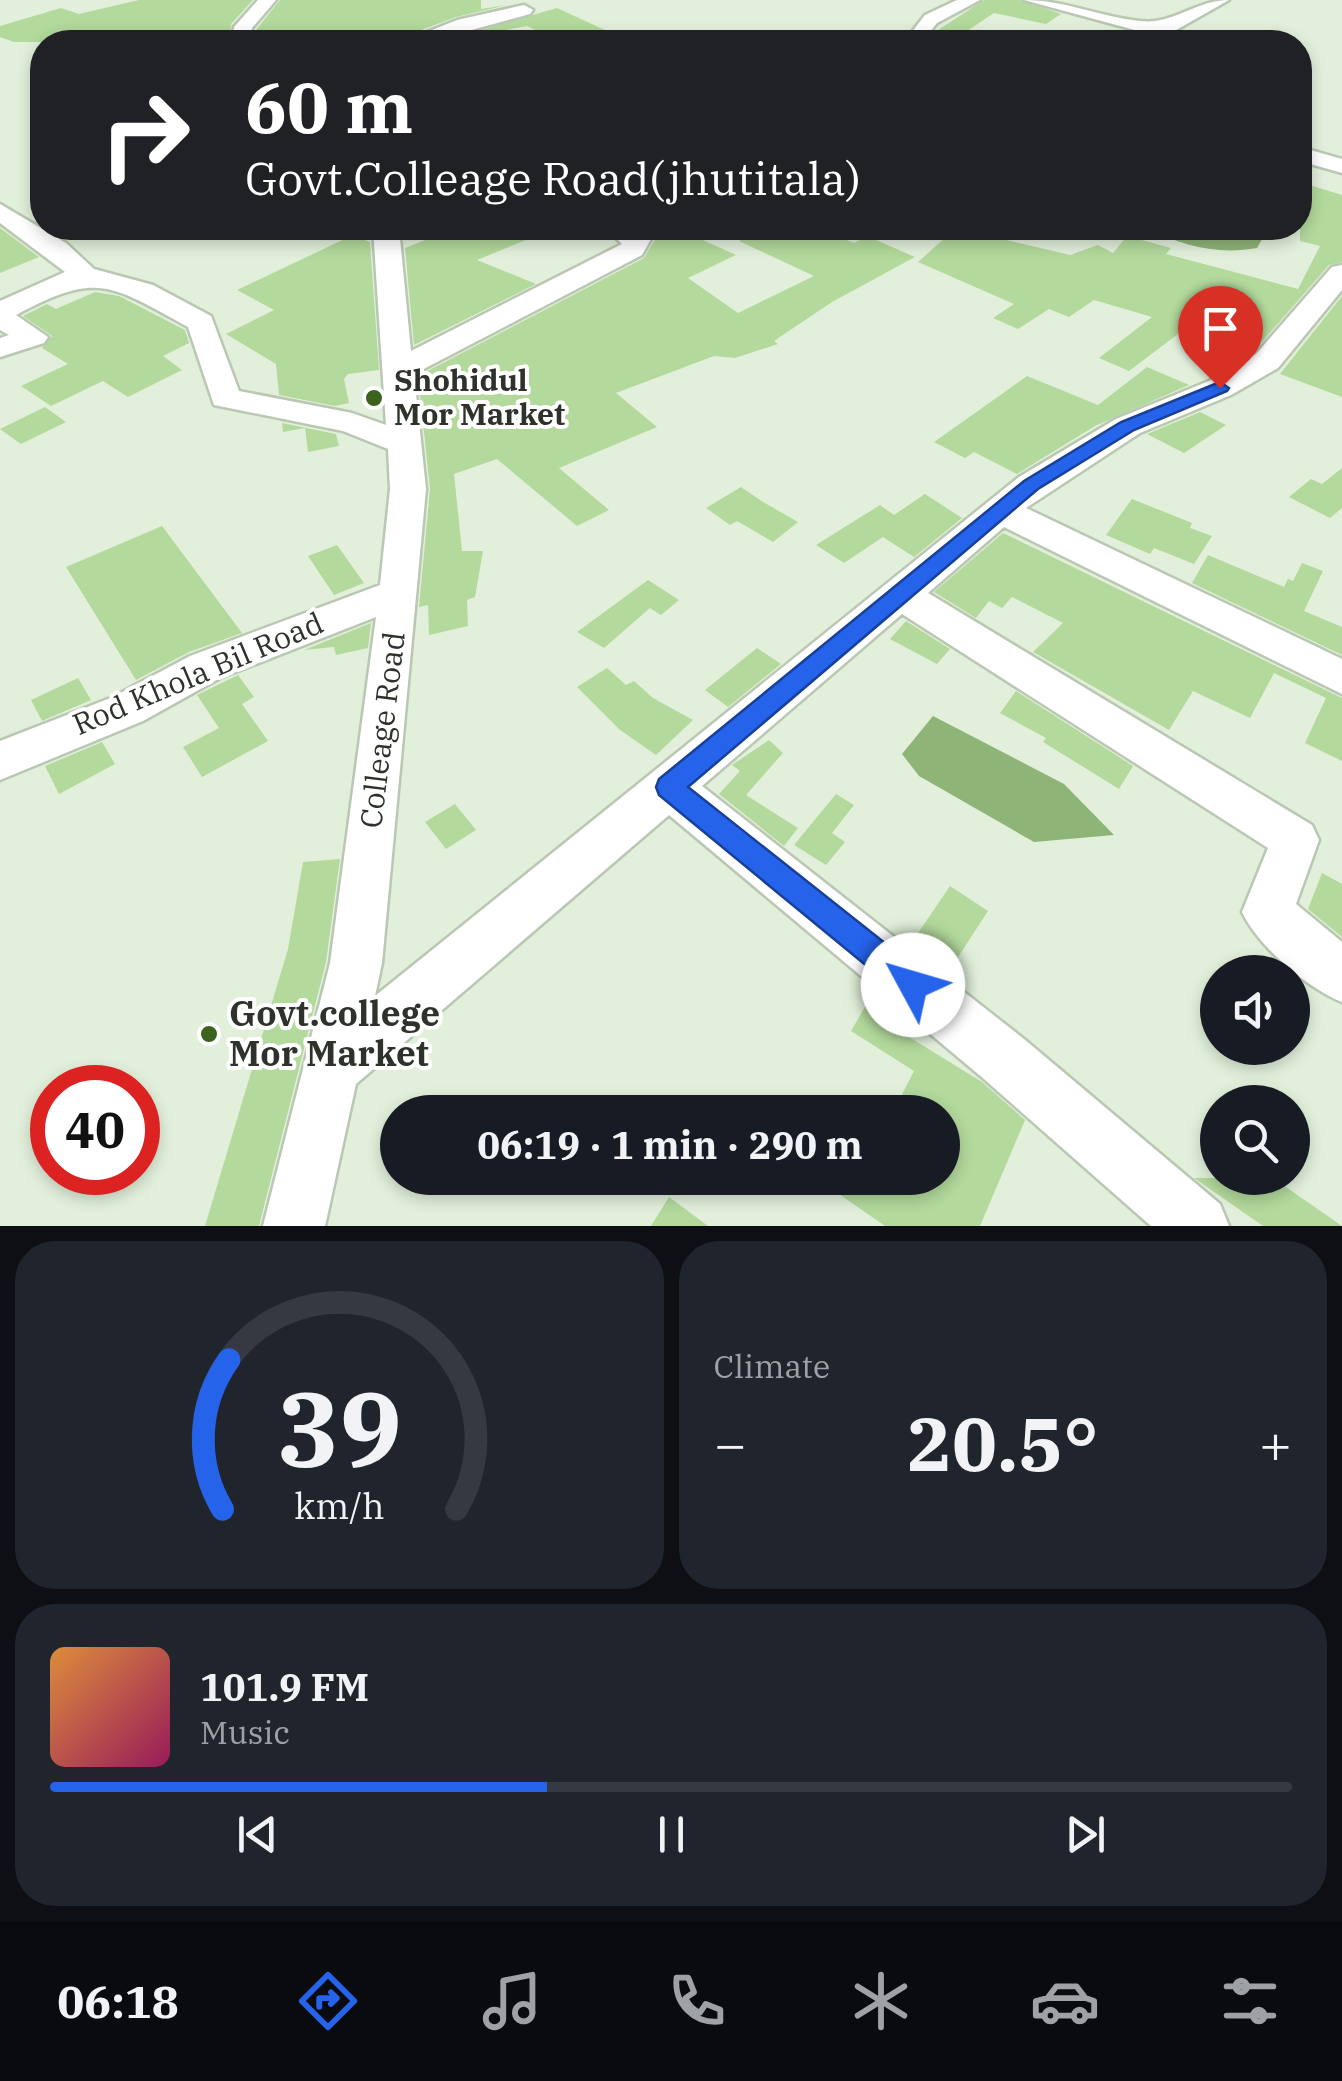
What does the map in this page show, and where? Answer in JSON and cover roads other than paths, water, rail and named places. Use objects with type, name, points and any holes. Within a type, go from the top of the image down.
[{"type":"street","points":[[243,30],[266,0]]},
{"type":"street","points":[[923,30],[931,19],[971,0]]},
{"type":"street","points":[[1033,0],[1139,27],[1167,27]]},
{"type":"street","points":[[1162,30],[1220,0]]},
{"type":"street","points":[[446,30],[524,10]]},
{"type":"street","points":[[1312,157],[1342,166]]},
{"type":"street","points":[[0,212],[30,231]]},
{"type":"street","points":[[44,240],[84,275],[143,290],[201,322],[224,398],[352,423],[402,442]]},
{"type":"street","name":"Colleage Road","points":[[294,1226],[356,963],[408,489],[387,240]]},
{"type":"street","points":[[399,369],[633,249],[638,240]]},
{"type":"street","points":[[335,1065],[1031,485],[1128,426],[1220,388],[1267,361],[1342,273]]},
{"type":"street","points":[[0,348],[33,338],[0,315],[46,288],[84,275]]},
{"type":"street","points":[[1000,510],[1342,678]]},
{"type":"street","name":"Rod Khola Bil Road","points":[[0,761],[128,708],[205,667],[398,593]]},
{"type":"street","points":[[900,594],[1295,840],[1268,912],[1342,976]]},
{"type":"street","points":[[669,787],[1004,1059],[1198,1226]]},
{"type":"place","name":"Shohidul Mor Market","points":[[374,398]]},
{"type":"place","name":"Govt.college Mor Market","points":[[209,1034]]}]
